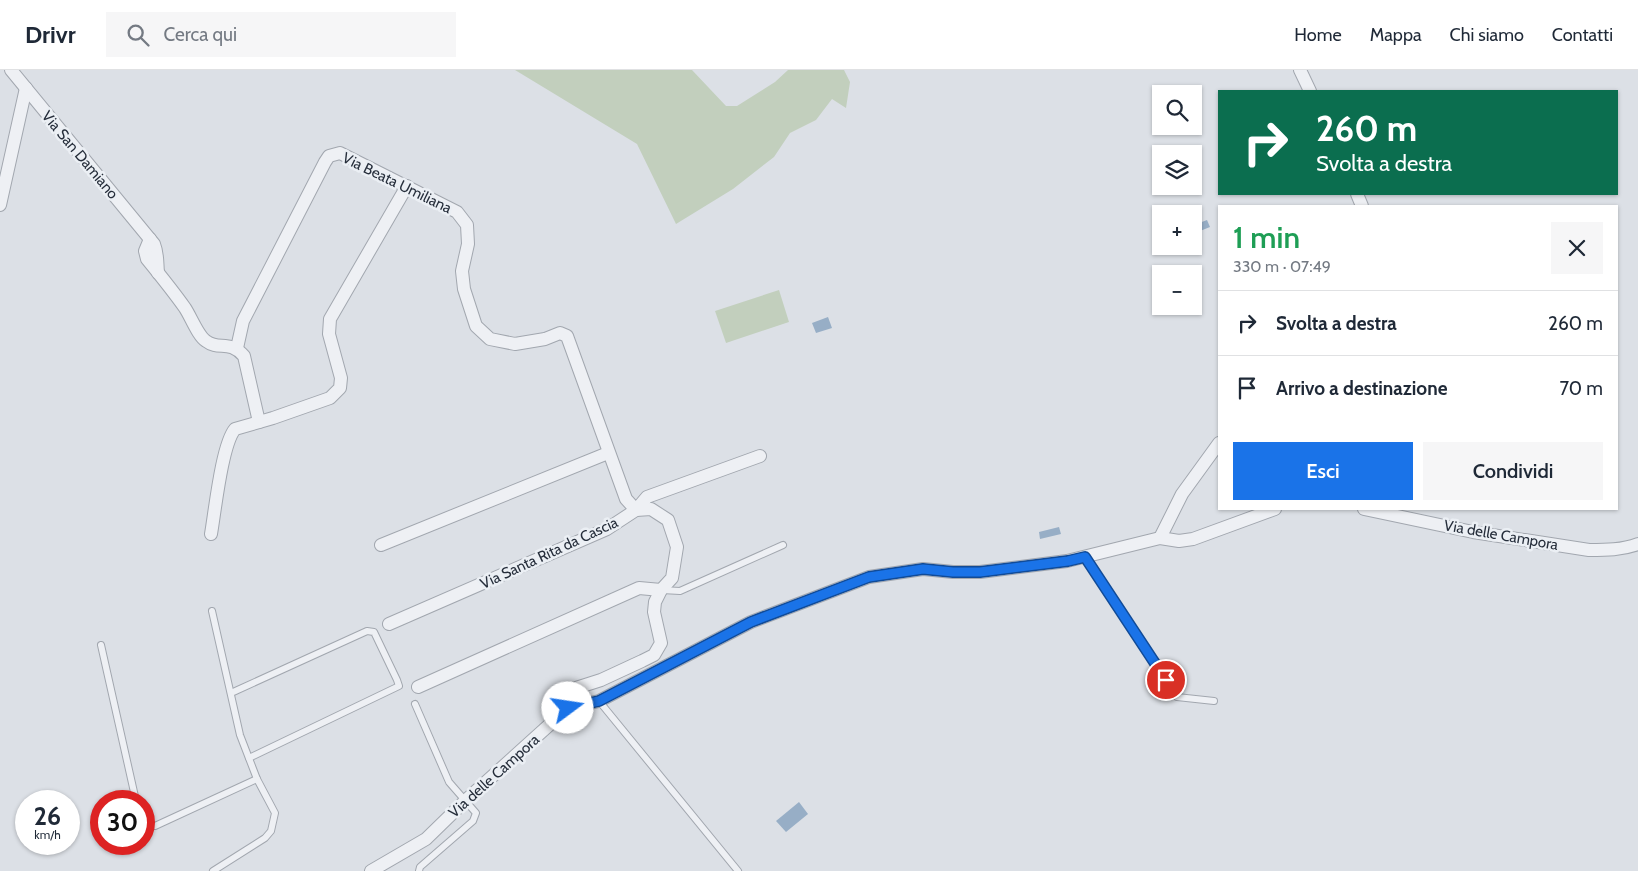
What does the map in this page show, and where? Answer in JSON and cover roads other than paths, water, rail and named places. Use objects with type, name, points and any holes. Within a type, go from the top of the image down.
[{"type":"street","name":"Via San Damiano","points":[[11,70],[150,239],[145,251],[147,259],[186,310],[204,341],[213,345],[237,348]]},
{"type":"street","points":[[1300,70],[1310,90]]},
{"type":"street","points":[[0,205],[26,88]]},
{"type":"street","name":"Via Beata Umiliana","points":[[237,348],[243,321],[325,162],[330,156],[340,153],[457,212],[467,225],[468,244],[462,271],[464,289],[476,326],[490,339],[515,344],[544,339],[560,333],[568,336],[608,453],[626,499],[636,510]]},
{"type":"street","points":[[212,534],[228,441],[235,429],[330,398],[340,388],[341,378],[329,334],[330,319],[407,186]]},
{"type":"street","points":[[237,348],[244,356],[259,422]]},
{"type":"street","points":[[1160,538],[1182,494],[1218,443]]},
{"type":"street","points":[[381,545],[608,453]]},
{"type":"street","name":"Via Santa Rita da Cascia","points":[[390,624],[607,529],[636,510],[647,497],[760,456]]},
{"type":"street","points":[[568,708],[570,695],[576,688],[601,680],[654,655],[661,644],[654,607],[661,590],[672,578],[677,547],[668,520],[651,509],[636,510]]},
{"type":"street","name":"Via delle Campora","points":[[379,869],[426,839],[568,708],[599,701],[751,622],[869,577],[923,569],[980,572],[1068,561],[1160,538],[1179,541],[1193,539],[1272,510]]},
{"type":"street","name":"Via delle Campora","points":[[1369,510],[1473,532],[1590,550],[1629,548],[1638,544]]},
{"type":"street","points":[[418,687],[639,588],[661,590]]},
{"type":"lane","points":[[661,590],[680,591],[783,545]]},
{"type":"lane","points":[[1085,557],[1177,697],[1214,701]]},
{"type":"lane","points":[[212,612],[240,735],[257,779],[275,813],[271,831],[265,838],[213,871]]},
{"type":"lane","points":[[231,693],[367,631],[374,632],[398,680],[399,686],[249,758]]},
{"type":"lane","points":[[101,644],[134,790]]},
{"type":"lane","points":[[599,701],[738,871]]},
{"type":"lane","points":[[415,704],[449,782],[476,813],[473,821],[420,868],[419,871]]},
{"type":"lane","points":[[155,826],[257,779]]},
{"type":"water","points":[[1207,220],[1210,227],[1202,230],[1202,222]]},
{"type":"water","points":[[828,317],[832,328],[816,333],[812,323]]},
{"type":"water","points":[[1059,527],[1061,534],[1040,539],[1039,532]]},
{"type":"water","points":[[799,802],[808,814],[786,832],[776,821]]}]
